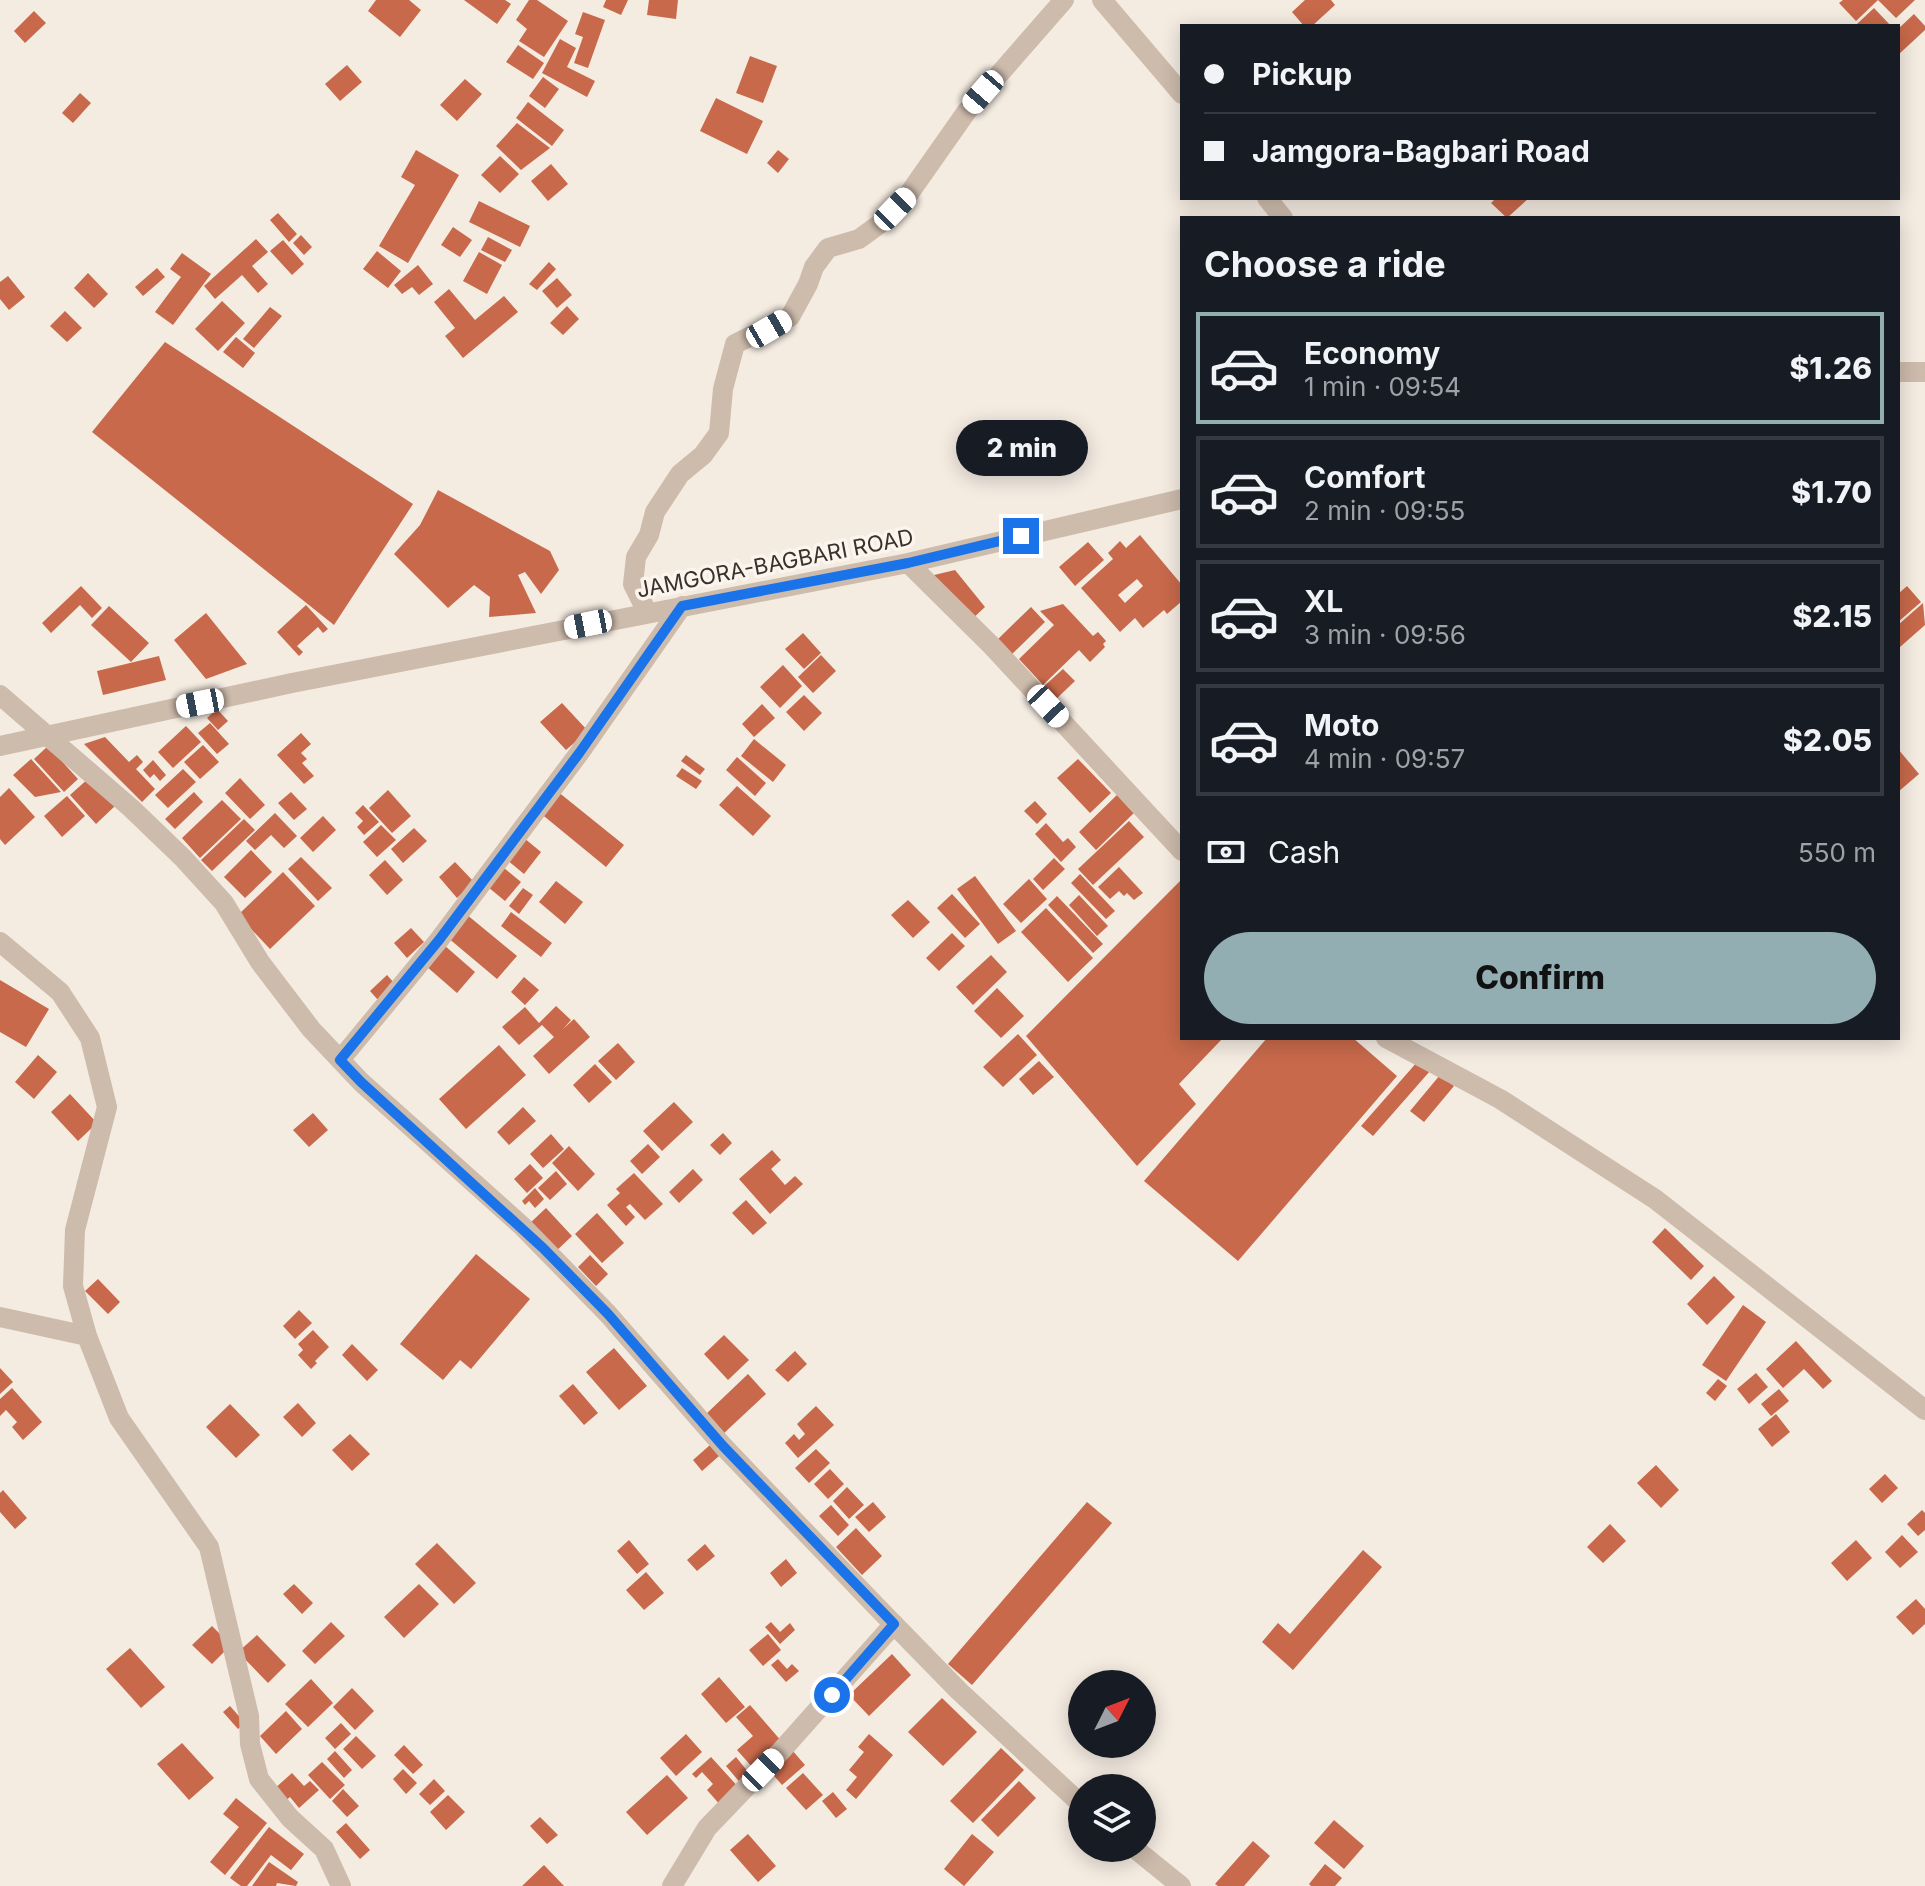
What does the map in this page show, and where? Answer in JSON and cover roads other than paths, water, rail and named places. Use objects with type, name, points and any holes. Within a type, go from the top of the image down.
[{"type":"street","points":[[647,612],[633,584],[636,557],[649,535],[655,512],[680,474],[703,455],[719,433],[723,389],[735,344],[790,317],[814,267],[828,248],[859,239],[890,214],[908,195],[967,111],[1064,0]]},
{"type":"street","points":[[1102,0],[1180,92]]},
{"type":"street","points":[[1269,200],[1281,216]]},
{"type":"street","points":[[1900,372],[1925,372]]},
{"type":"street","name":"JAMGORA-BAGBARI ROAD","points":[[0,746],[647,612],[908,563],[1180,499]]},
{"type":"street","points":[[908,563],[992,646],[1180,849]]},
{"type":"street","points":[[340,1060],[448,927],[580,752],[682,606]]},
{"type":"street","points":[[0,695],[131,808],[193,869],[224,903],[260,962],[311,1029],[340,1060],[533,1237],[608,1314],[723,1446],[894,1624],[959,1691],[1068,1792]]},
{"type":"street","points":[[0,942],[60,992],[90,1038],[107,1107],[75,1230],[73,1286],[87,1336],[119,1418],[209,1547],[249,1716],[250,1744],[259,1779],[290,1818],[324,1849],[341,1886]]},
{"type":"street","points":[[1389,1040],[1500,1099],[1655,1199],[1925,1410]]},
{"type":"street","points":[[0,1317],[87,1336]]},
{"type":"street","points":[[672,1886],[707,1828],[781,1751],[894,1624]]},
{"type":"street","points":[[1151,1862],[1181,1886]]}]
